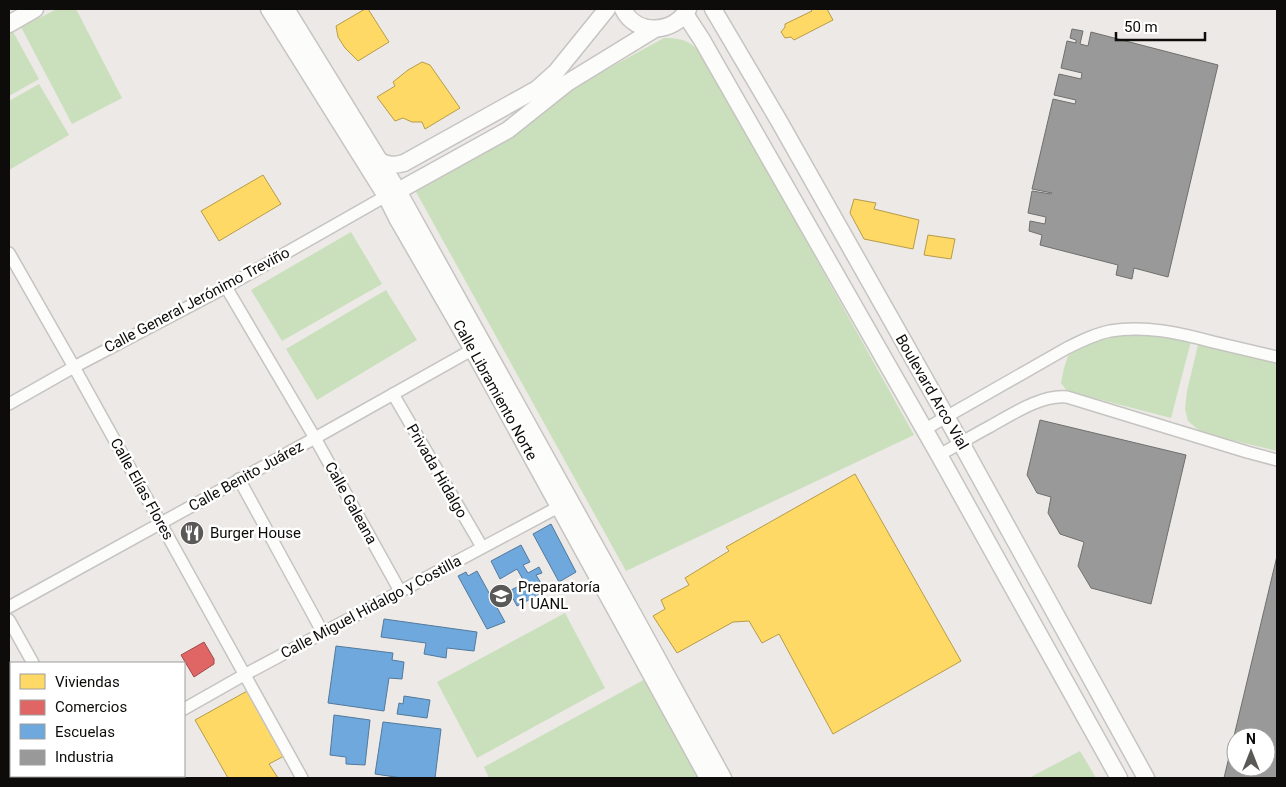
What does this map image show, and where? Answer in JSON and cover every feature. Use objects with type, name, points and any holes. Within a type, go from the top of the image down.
[{"type":"street","points":[[9,24],[36,9]]},
{"type":"street","name":"Calle Libramiento Norte","points":[[269,9],[392,194]]},
{"type":"street","name":"Calle Libramiento Norte","points":[[286,9],[379,160],[392,194],[397,218],[478,346],[564,503],[708,778]]},
{"type":"street","points":[[392,194],[514,117],[537,89],[556,72],[607,9]]},
{"type":"street","points":[[622,9],[633,22],[643,27],[654,29],[666,28],[677,22],[687,12]]},
{"type":"street","name":"Boulevard Arco Vial","points":[[713,9],[784,130],[961,443],[1140,776]]},
{"type":"street","name":"Boulevard Arco Vial","points":[[687,12],[939,455],[1119,778]]},
{"type":"street","points":[[392,194],[508,130],[567,83],[654,29]]},
{"type":"street","points":[[379,160],[395,166],[404,164],[537,89]]},
{"type":"street","name":"Calle General Jerónimo Treviño","points":[[9,404],[74,367],[226,287],[392,194]]},
{"type":"street","name":"Calle Elías Flores","points":[[9,252],[302,778]]},
{"type":"street","name":"Calle Galeana","points":[[226,287],[315,438],[400,591]]},
{"type":"street","points":[[924,430],[1067,348],[1088,338],[1109,332],[1127,329],[1154,329],[1183,334],[1277,357]]},
{"type":"street","name":"Calle Benito Juárez","points":[[9,607],[478,346]]},
{"type":"street","name":"Privada Hidalgo","points":[[393,394],[482,547]]},
{"type":"street","points":[[939,455],[1020,410],[1058,396],[1067,397],[1277,460]]},
{"type":"street","points":[[239,479],[322,633]]},
{"type":"street","name":"Calle Libramiento Norte","points":[[564,503],[723,778]]},
{"type":"street","name":"Calle Miguel Hidalgo y Costilla","points":[[185,708],[564,503]]},
{"type":"street","points":[[9,620],[32,662]]},
{"type":"green space","points":[[57,9],[76,9],[122,98],[72,124],[21,27]]},
{"type":"green space","points":[[12,30],[39,79],[9,96],[9,32]]},
{"type":"green space","points":[[664,38],[688,42],[705,59],[914,435],[626,571],[415,190],[510,139],[551,100]]},
{"type":"green space","points":[[39,84],[69,135],[9,170],[9,101]]},
{"type":"green space","points":[[351,232],[382,284],[282,341],[251,290]]},
{"type":"green space","points":[[386,290],[417,340],[317,400],[286,349]]},
{"type":"green space","points":[[1154,332],[1191,341],[1171,418],[1067,391],[1061,383],[1068,356],[1074,352],[1094,342],[1128,333]]},
{"type":"green space","points":[[1198,345],[1277,361],[1277,451],[1202,433],[1188,421],[1185,409],[1187,391]]},
{"type":"green space","points":[[565,613],[605,688],[477,758],[437,682]]},
{"type":"green space","points":[[649,677],[704,778],[489,778],[484,767]]},
{"type":"green space","points":[[1080,751],[1096,778],[1029,778]]},
{"type":"building: Viviendas","points":[[368,9],[389,42],[358,61],[345,48],[338,37],[336,26]]},
{"type":"building: Viviendas","points":[[810,9],[827,9],[833,20],[794,40],[791,37],[785,38],[781,32],[785,24],[812,11]]},
{"type":"building: Viviendas","points":[[422,62],[430,65],[460,108],[425,129],[422,122],[412,122],[403,118],[395,121],[377,97],[395,86],[393,82]]},
{"type":"building: Viviendas","points":[[263,175],[281,204],[219,241],[201,211]]},
{"type":"building: Viviendas","points":[[854,199],[876,203],[874,209],[919,220],[913,249],[864,239],[850,213]]},
{"type":"building: Viviendas","points":[[928,235],[955,239],[951,259],[924,255]]},
{"type":"building: Viviendas","points":[[855,474],[961,661],[833,734],[779,634],[762,643],[749,621],[733,622],[677,653],[653,616],[665,609],[661,600],[689,585],[685,578],[729,551],[726,547]]},
{"type":"building: Viviendas","points":[[249,690],[284,756],[269,764],[278,778],[228,778],[195,720]]},
{"type":"building: Comercios","points":[[204,642],[214,659],[214,664],[194,677],[181,655]]},
{"type":"building: Escuelas","points":[[551,524],[576,572],[559,582],[533,534]]},
{"type":"building: Escuelas","points":[[521,545],[530,562],[523,565],[528,573],[539,567],[542,573],[536,575],[546,591],[517,606],[509,591],[525,583],[517,569],[500,579],[491,561]]},
{"type":"building: Escuelas","points":[[477,571],[505,622],[487,629],[458,576],[466,572],[468,576]]},
{"type":"building: Escuelas","points":[[384,619],[477,632],[474,651],[447,648],[446,658],[424,654],[426,643],[381,637]]},
{"type":"building: Escuelas","points":[[336,646],[393,653],[392,660],[404,662],[402,679],[389,678],[384,711],[328,703]]},
{"type":"building: Escuelas","points":[[404,696],[430,700],[427,718],[397,714],[399,703],[403,704]]},
{"type":"building: Escuelas","points":[[334,715],[370,720],[365,765],[346,764],[346,757],[330,755]]},
{"type":"building: Escuelas","points":[[383,722],[441,729],[435,778],[402,778],[375,774]]},
{"type":"building: Industria","points":[[1072,29],[1083,31],[1080,44],[1088,46],[1091,32],[1218,65],[1168,277],[1134,268],[1132,279],[1116,275],[1118,265],[1040,245],[1042,235],[1029,231],[1030,221],[1045,224],[1046,217],[1028,213],[1032,191],[1052,193],[1032,189],[1053,99],[1075,104],[1076,100],[1054,95],[1059,74],[1081,79],[1082,73],[1061,68],[1067,41],[1076,43],[1076,40],[1070,38]]},
{"type":"building: Industria","points":[[1040,420],[1186,455],[1151,604],[1091,588],[1078,566],[1084,542],[1060,534],[1048,513],[1051,497],[1037,493],[1027,475]]},
{"type":"building: Industria","points":[[1277,556],[1277,778],[1224,778],[1226,770],[1226,777],[1276,777],[1276,727],[1236,727]]},
{"type":"place","name":"Burger House","points":[[192,533]]},
{"type":"place","name":"Preparatoría 1 UANL","points":[[501,596]]}]
